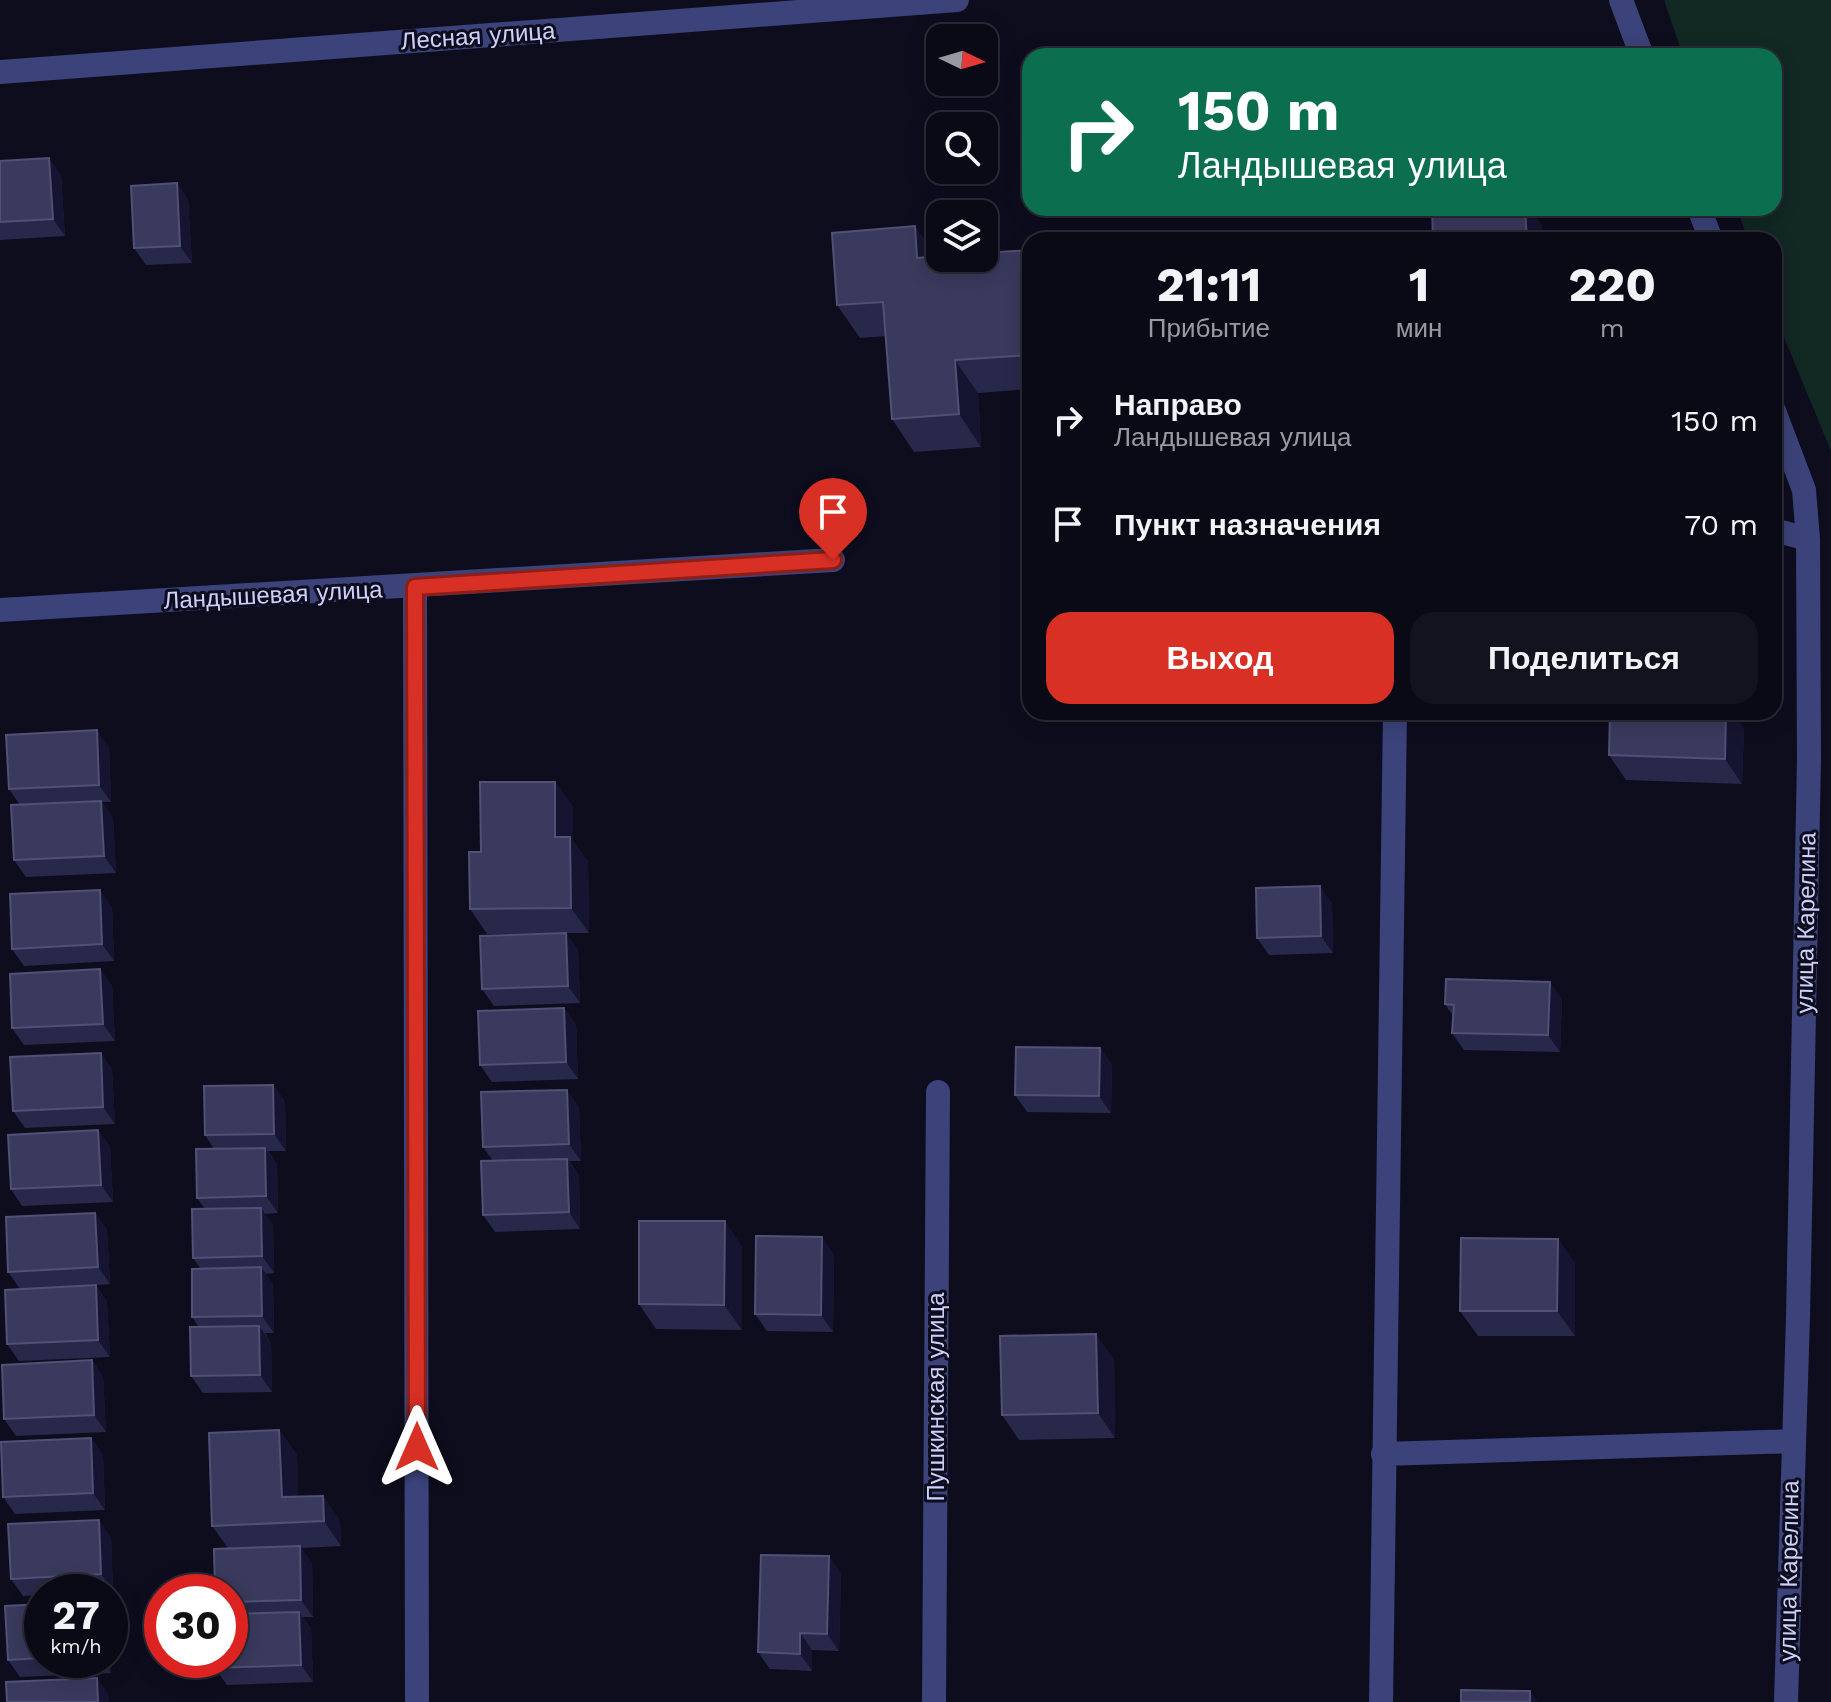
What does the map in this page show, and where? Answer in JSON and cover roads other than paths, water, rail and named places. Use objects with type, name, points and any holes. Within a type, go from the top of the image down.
[{"type":"street","name":"Лесная улица","points":[[0,72],[957,0]]},
{"type":"street","points":[[1621,0],[1639,48]]},
{"type":"street","name":"улица Карелина","points":[[1782,432],[1804,490],[1808,539],[1809,775],[1786,1702]]},
{"type":"street","points":[[1782,532],[1808,539]]},
{"type":"street","name":"Ландышевая улица","points":[[0,610],[833,560]]},
{"type":"street","points":[[415,587],[417,1702]]},
{"type":"street","points":[[1381,1702],[1395,720]]},
{"type":"street","name":"Пушкинская улица","points":[[934,1702],[938,1092]]},
{"type":"street","points":[[1383,1454],[1793,1441]]}]
